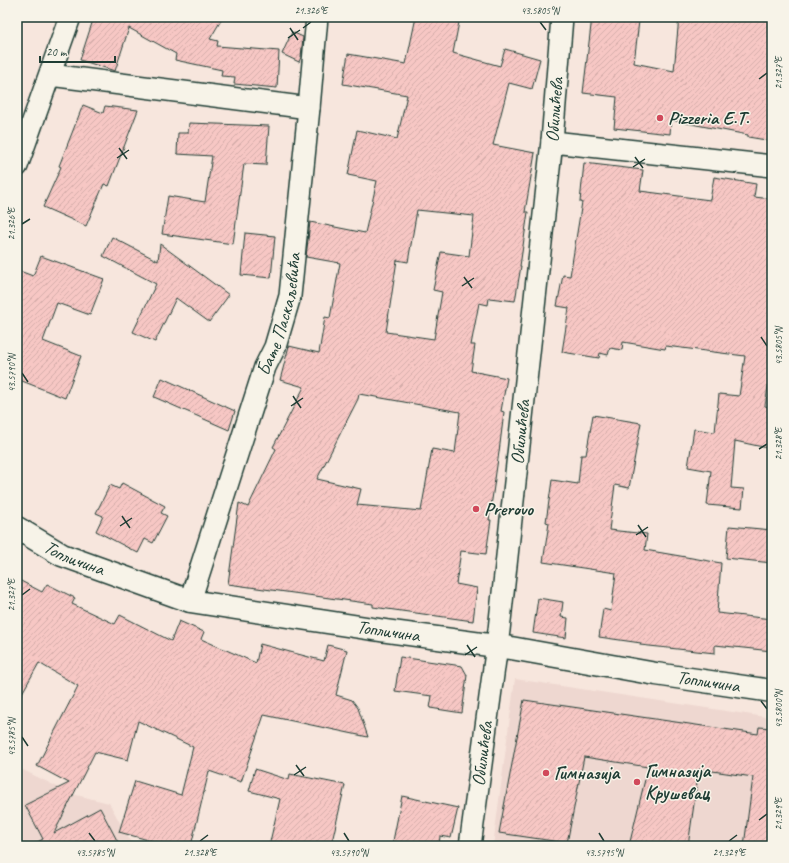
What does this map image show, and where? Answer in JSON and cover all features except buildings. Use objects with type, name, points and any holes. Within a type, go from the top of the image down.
[{"type":"street","points":[[17,166],[70,17]]},
{"type":"street","name":"Бате Паскаљевића","points":[[190,601],[265,366],[275,347],[290,296],[317,17]]},
{"type":"street","name":"Обилићева","points":[[470,846],[497,646],[552,141],[562,17]]},
{"type":"street","points":[[50,75],[309,108]]},
{"type":"street","points":[[552,141],[772,166]]},
{"type":"street","name":"Топличина","points":[[17,528],[62,555],[190,601],[497,646],[656,674],[772,691]]},
{"type":"shaded area","name":"Гимназија Крушевац","points":[[515,679],[772,718],[772,846],[493,846]]},
{"type":"shaded area","points":[[17,767],[72,794],[109,803],[133,846],[17,846]]},
{"type":"place","name":"Pizzeria E.T.","points":[[660,118]]},
{"type":"place","name":"Prerovo","points":[[476,509]]},
{"type":"place","name":"Гимназија","points":[[546,773]]},
{"type":"place","name":"Гимназија Крушевац","points":[[637,782]]}]
